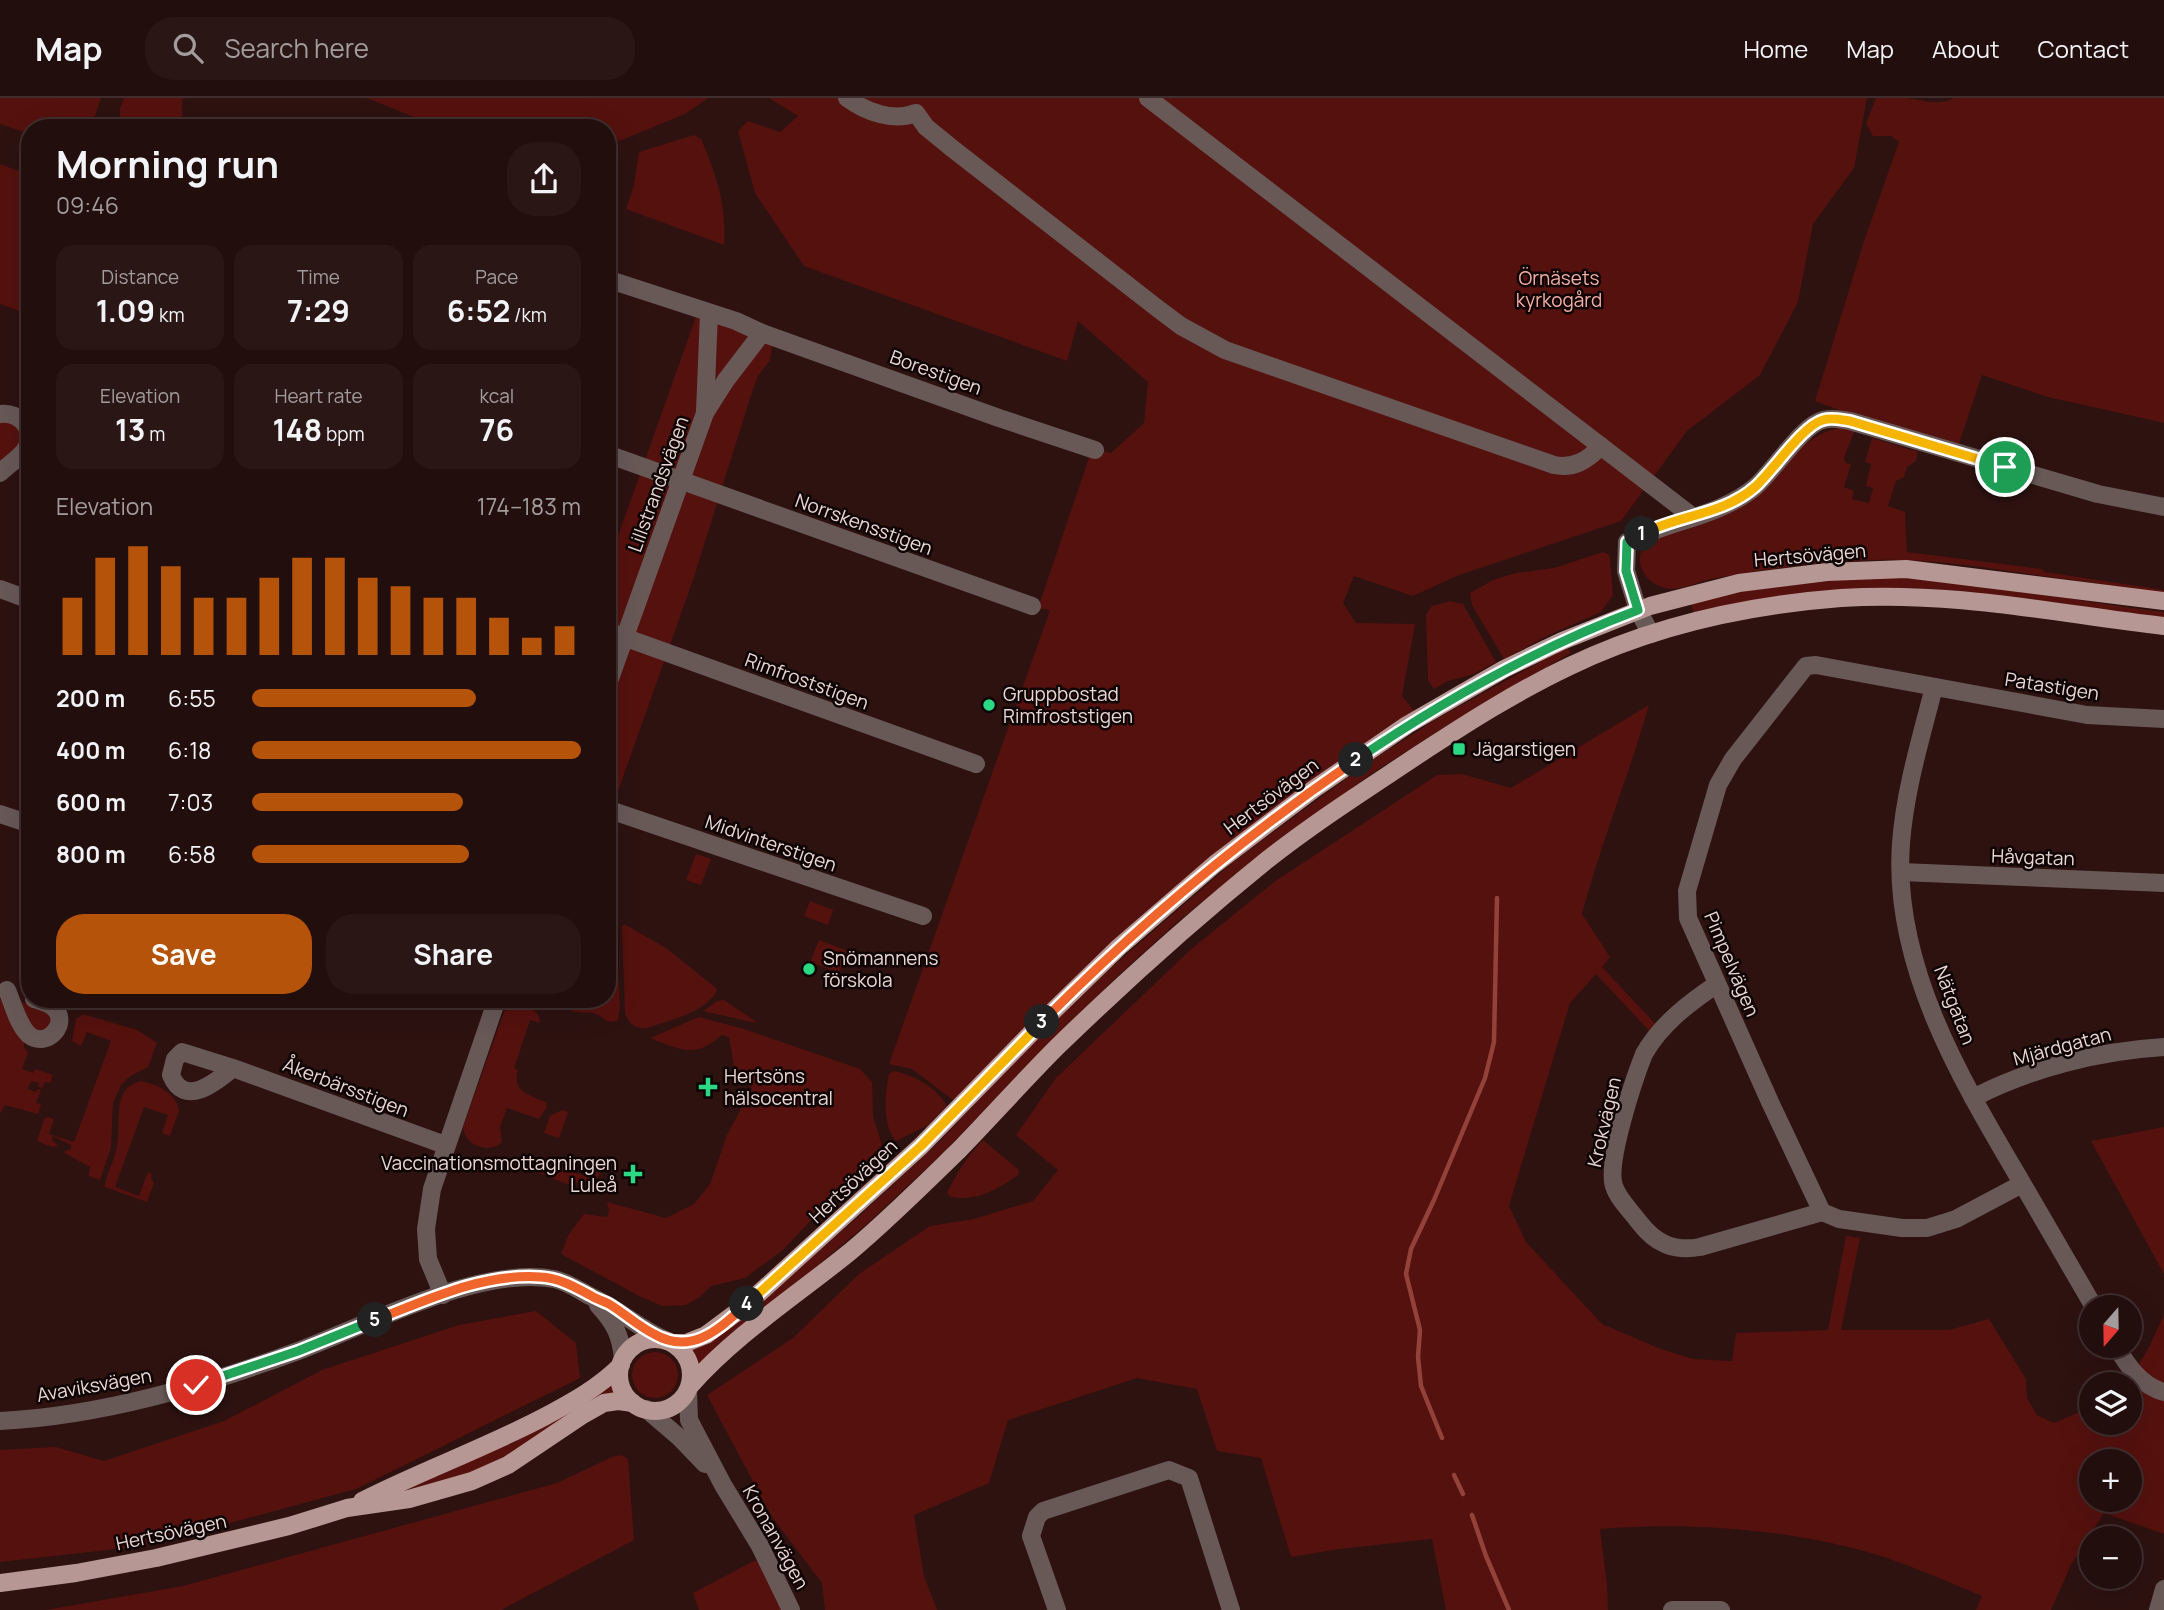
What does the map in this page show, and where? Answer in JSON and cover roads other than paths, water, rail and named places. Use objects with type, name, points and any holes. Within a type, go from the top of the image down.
[{"type":"main road","name":"Hertsövägen","points":[[668,1341],[686,1343],[706,1335],[745,1306],[921,1146],[1119,947],[1215,864],[1408,725],[1492,676],[1562,642],[1638,610],[1739,583],[1827,572],[1906,569],[2164,601]]},
{"type":"main road","points":[[689,1389],[692,1374],[687,1357],[668,1341],[654,1339],[641,1342],[629,1350],[622,1362],[621,1386],[640,1406],[667,1409],[676,1405],[734,1344],[886,1220],[1066,1040],[1162,949],[1268,859],[1340,806],[1504,701],[1569,666],[1651,634],[1707,619],[1799,602],[1914,596],[1988,601],[2164,626]]},
{"type":"main road","name":"Hertsövägen","points":[[348,1508],[403,1480],[521,1429],[584,1396],[622,1362]]},
{"type":"main road","name":"Hertsövägen","points":[[0,1583],[76,1573],[156,1558],[276,1529],[348,1508],[410,1499],[472,1481],[508,1465],[604,1403],[618,1401],[640,1406]]},
{"type":"street","points":[[847,98],[861,108],[877,114],[906,116],[916,113],[928,98]]},
{"type":"street","points":[[1148,98],[1693,517]]},
{"type":"street","points":[[916,113],[926,127],[953,149],[1157,308],[1181,326],[1225,350],[1554,465],[1581,463],[1601,446]]},
{"type":"street","points":[[616,282],[736,321],[762,333]]},
{"type":"street","name":"Lillstrandsvägen","points":[[705,413],[709,313]]},
{"type":"street","name":"Lillstrandsvägen","points":[[616,662],[705,413],[762,333]]},
{"type":"street","name":"Borestigen","points":[[762,333],[1095,450]]},
{"type":"street","points":[[0,414],[15,415],[21,421]]},
{"type":"street","points":[[1651,634],[1638,610],[1626,571],[1627,542],[1647,531],[1693,517],[1745,495],[1762,481],[1809,428],[1828,419],[1850,421],[2098,494],[2164,507]]},
{"type":"street","points":[[0,473],[21,454]]},
{"type":"street","name":"Norrskensstigen","points":[[616,457],[1032,606]]},
{"type":"street","points":[[0,589],[21,597]]},
{"type":"street","name":"Rimfroststigen","points":[[616,634],[976,764]]},
{"type":"street","name":"Pimpelvägen","points":[[1822,1212],[1691,927],[1686,900],[1714,794],[1733,759],[1806,666],[1816,665],[1934,687]]},
{"type":"street","name":"Patastigen","points":[[1934,687],[2087,715],[2164,719]]},
{"type":"street","name":"Nätgatan","points":[[1934,687],[1910,780],[1901,843],[1904,912],[1920,976],[1940,1031],[1973,1098],[2087,1295]]},
{"type":"street","name":"Midvinterstigen","points":[[616,812],[923,916]]},
{"type":"street","points":[[0,814],[21,821]]},
{"type":"street","name":"Håvgatan","points":[[1901,872],[2164,883]]},
{"type":"street","name":"Krokvägen","points":[[1717,984],[1667,1023],[1644,1054],[1612,1164],[1614,1187],[1653,1238],[1668,1247],[1681,1249],[1700,1247],[1822,1212]]},
{"type":"street","points":[[4,989],[21,995]]},
{"type":"street","points":[[4,989],[28,1034],[37,1039],[45,1039],[57,1030],[59,1021],[55,1008]]},
{"type":"street","points":[[443,1295],[428,1259],[426,1229],[432,1189],[494,1008]]},
{"type":"street","name":"Mjärdgatan","points":[[1973,1098],[2026,1075],[2062,1065],[2105,1055],[2164,1047]]},
{"type":"street","name":"Åkerbärsstigen","points":[[233,1068],[445,1145]]},
{"type":"street","points":[[1822,1212],[1839,1219],[1902,1228],[1927,1228],[1956,1219],[2022,1184]]},
{"type":"street","name":"Avaviksvägen","points":[[0,1421],[94,1409],[196,1385],[298,1351],[443,1295],[498,1278],[558,1280],[606,1303],[668,1341]]},
{"type":"street","name":"Avaviksvägen","points":[[592,1297],[617,1329],[622,1342],[622,1362]]},
{"type":"street","points":[[2124,1358],[2143,1381],[2164,1392]]},
{"type":"street","name":"Kronanvägen","points":[[689,1389],[690,1420],[723,1485],[760,1546],[791,1610]]},
{"type":"street","name":"Kronanvägen","points":[[640,1406],[695,1453],[723,1485]]},
{"type":"street","points":[[1057,1610],[1031,1536],[1037,1517],[1043,1511],[1169,1470],[1189,1478],[1231,1610]]},
{"type":"street","points":[[2158,1610],[2164,1590]]},
{"type":"street","points":[[1672,1610],[1721,1610]]},
{"type":"waterway","points":[[1442,1438],[1421,1386],[1418,1357],[1420,1330],[1406,1274],[1411,1249],[1485,1078],[1494,1042],[1497,898]]},
{"type":"waterway","points":[[1454,1475],[1463,1494]]},
{"type":"waterway","points":[[1472,1515],[1509,1610]]},
{"type":"place","name":"Gruppbostad Rimfroststigen","points":[[989,705]]},
{"type":"place","name":"Jägarstigen","points":[[1459,749]]},
{"type":"place","name":"Snömannens förskola","points":[[809,969]]},
{"type":"place","name":"Hertsöns hälsocentral","points":[[708,1087]]},
{"type":"place","name":"Vaccinationsmottagningen Luleå","points":[[633,1174]]},
{"type":"park label","name":"Örnäsets kyrkogård","points":[[1559,289]]}]
